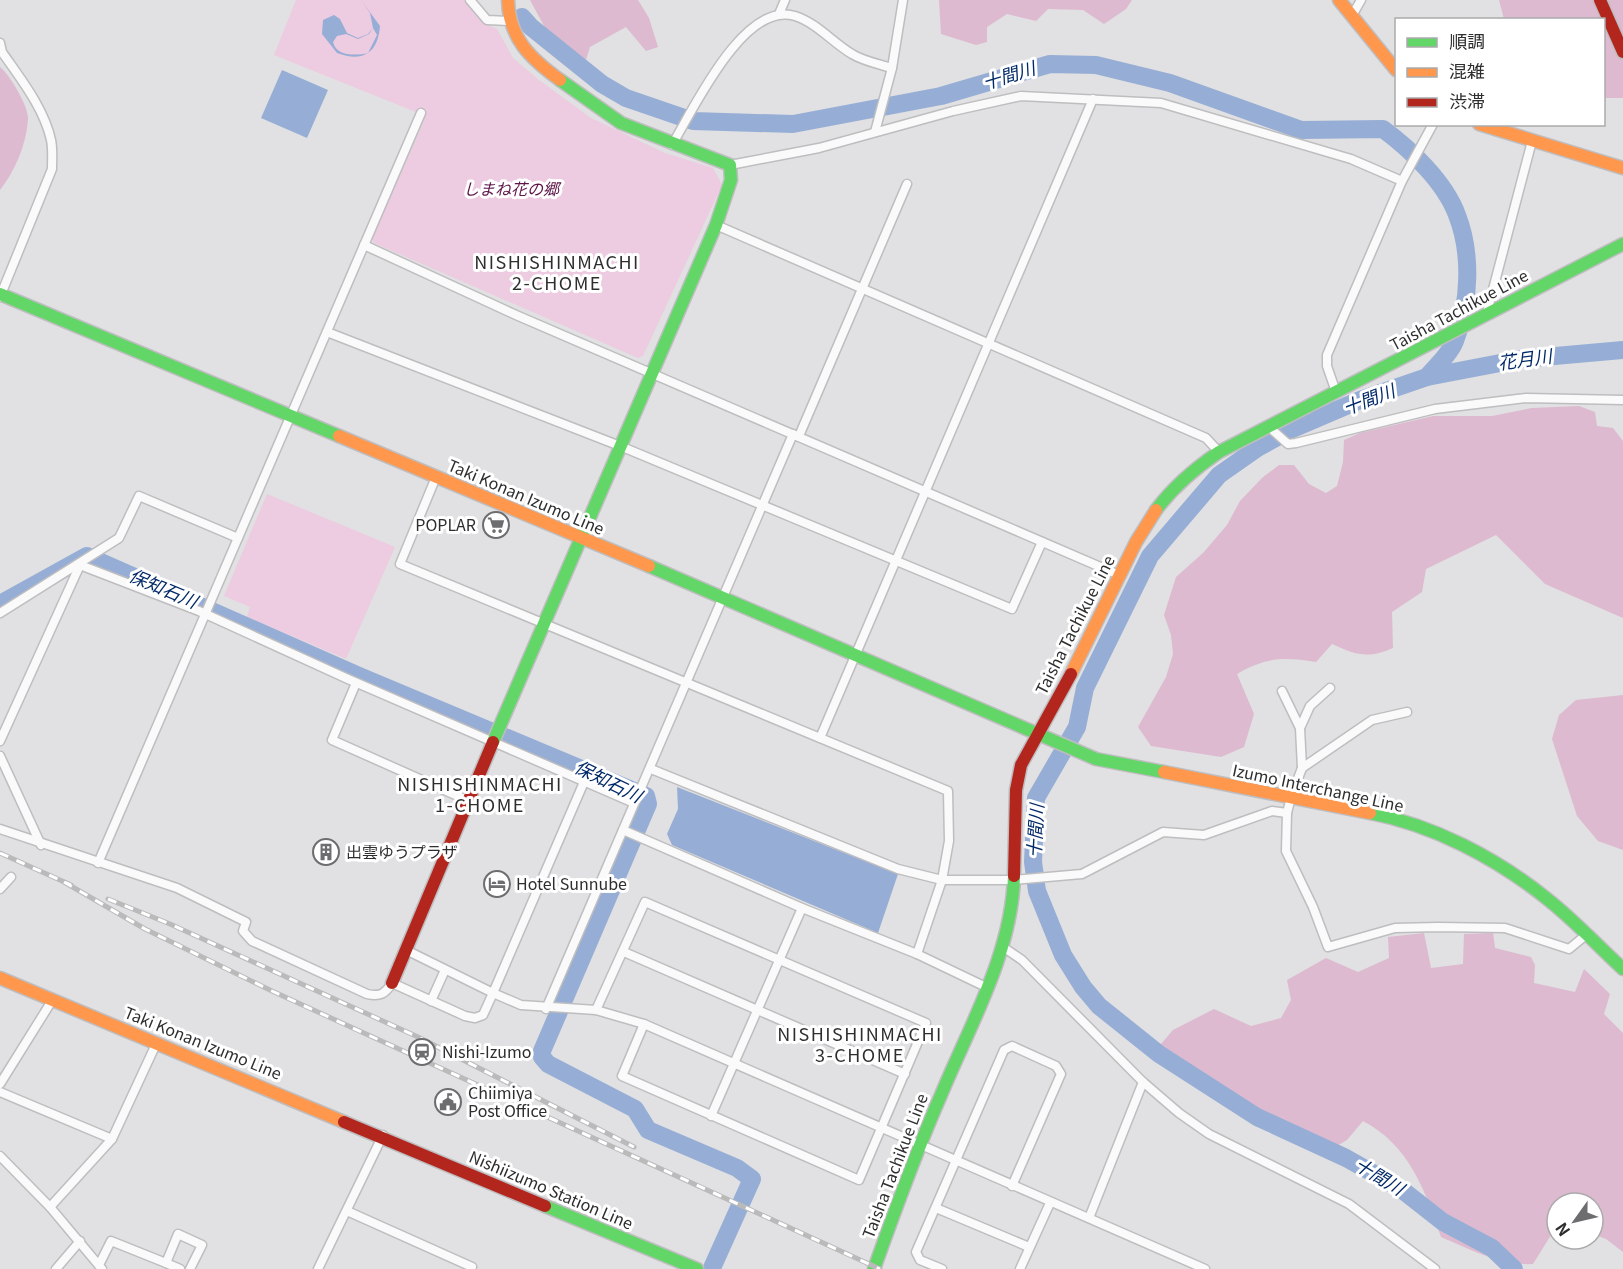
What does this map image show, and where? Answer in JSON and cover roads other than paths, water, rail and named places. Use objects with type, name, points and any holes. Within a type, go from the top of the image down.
[{"type":"main road","points":[[393,983],[543,623],[716,225],[731,180],[730,165],[720,159],[672,145],[621,123],[544,70],[523,50],[509,21],[508,0]]},
{"type":"main road","points":[[1339,0],[1353,14],[1395,69]]},
{"type":"main road","points":[[1594,0],[1602,18]]},
{"type":"main road","points":[[1600,0],[1623,52]]},
{"type":"main road","points":[[1605,24],[1623,65]]},
{"type":"main road","points":[[1485,126],[1623,168]]},
{"type":"main road","name":"Taisha Tachikue Line","points":[[874,1269],[919,1146],[1003,947],[1009,922],[1014,879],[1016,790],[1021,765],[1072,672],[1136,542],[1170,491],[1193,469],[1219,452],[1623,244]]},
{"type":"main road","name":"Taki Konan Izumo Line","points":[[0,296],[581,537],[857,654],[1037,734]]},
{"type":"main road","name":"Izumo Interchange Line","points":[[1037,734],[1082,753],[1138,768],[1381,815],[1431,831],[1496,863],[1546,898],[1623,969]]},
{"type":"main road","name":"Taki Konan Izumo Line","points":[[0,978],[388,1138]]},
{"type":"main road","name":"Nishiizumo Station Line","points":[[388,1138],[698,1269]]},
{"type":"street","points":[[470,0],[487,20],[509,21]]},
{"type":"street","points":[[779,14],[785,0]]},
{"type":"street","points":[[874,132],[892,68],[903,0]]},
{"type":"street","points":[[1353,14],[1361,0]]},
{"type":"street","points":[[672,145],[738,40],[753,25],[779,14],[794,15],[812,24],[854,55],[892,68]]},
{"type":"street","points":[[0,43],[2,52],[40,111],[52,140],[52,169],[0,296]]},
{"type":"street","points":[[730,165],[819,148],[953,111],[1022,96],[1161,102],[1351,159],[1402,181]]},
{"type":"street","points":[[820,738],[1093,99]]},
{"type":"street","points":[[98,863],[421,113]]},
{"type":"street","points":[[1336,392],[1327,366],[1327,355],[1402,181],[1431,126]]},
{"type":"street","points":[[1486,316],[1532,141]]},
{"type":"street","points":[[546,1009],[762,506],[863,289],[908,184]]},
{"type":"street","points":[[716,225],[1206,438],[1219,452]]},
{"type":"street","points":[[364,245],[1119,575]]},
{"type":"street","points":[[327,332],[620,447],[1012,609],[1042,542]]},
{"type":"street","points":[[1269,427],[1288,444],[1369,423],[1458,406],[1526,398],[1623,400]]},
{"type":"street","points":[[436,477],[400,564],[948,791],[949,841],[942,880],[917,954]]},
{"type":"street","points":[[0,612],[80,565],[119,538],[139,496],[238,538]]},
{"type":"street","points":[[80,565],[205,614],[494,744],[634,803]]},
{"type":"street","points":[[0,741],[80,565]]},
{"type":"street","points":[[356,683],[332,740],[469,801]]},
{"type":"street","points":[[1300,728],[1310,706],[1330,688]]},
{"type":"street","points":[[1282,691],[1300,728],[1302,768],[1287,813],[1286,851],[1313,907],[1328,946],[1395,928],[1505,928],[1569,949],[1586,935]]},
{"type":"street","points":[[1302,768],[1372,720],[1407,712]]},
{"type":"street","points":[[0,756],[41,845]]},
{"type":"street","points":[[651,769],[898,869],[942,880],[1014,879],[1082,874],[1163,832],[1204,835],[1272,811],[1287,813]]},
{"type":"street","points":[[0,829],[41,845],[177,888],[246,922],[243,930],[252,942],[367,994],[378,996],[387,992],[393,983],[475,1018],[483,1015],[584,782]]},
{"type":"street","points":[[623,830],[801,908],[917,954],[986,987]]},
{"type":"street","points":[[0,890],[11,877]]},
{"type":"street","points":[[596,1010],[645,902],[780,958],[926,1023],[859,1180],[622,1076],[644,1024]]},
{"type":"street","points":[[711,1116],[801,908]]},
{"type":"street","points":[[1003,947],[1022,960],[1143,1082],[1179,1113],[1209,1134],[1349,1204],[1435,1269]]},
{"type":"street","points":[[406,950],[521,1005],[546,1009],[596,1010],[644,1024],[882,1127],[955,1162],[1205,1269]]},
{"type":"street","points":[[624,952],[905,1074]]},
{"type":"street","points":[[431,1001],[445,970]]},
{"type":"street","points":[[0,1084],[53,999]]},
{"type":"street","points":[[50,1207],[112,1139],[157,1042]]},
{"type":"street","points":[[942,1269],[920,1260],[916,1252],[1004,1050],[1012,1046],[1056,1066],[1061,1074],[1012,1186]]},
{"type":"street","points":[[1089,1218],[1143,1082]]},
{"type":"street","points":[[0,1092],[112,1139]]},
{"type":"street","points":[[318,1269],[388,1138]]},
{"type":"street","points":[[0,1156],[50,1207],[101,1267]]},
{"type":"street","points":[[1020,1269],[1050,1203]]},
{"type":"street","points":[[936,1208],[1029,1247]]},
{"type":"street","points":[[347,1211],[472,1267],[471,1269]]},
{"type":"street","points":[[166,1263],[178,1234],[202,1245],[190,1269]]},
{"type":"street","points":[[56,1269],[80,1240]]},
{"type":"street","points":[[101,1267],[111,1241],[180,1269]]},
{"type":"water","points":[[361,0],[380,26],[376,43],[368,53],[377,35],[370,13]]},
{"type":"water","points":[[334,15],[340,19],[347,33],[358,38],[368,34],[373,28],[369,34],[358,39],[346,34],[337,36],[333,42],[335,47],[342,52],[352,55],[368,53],[355,57],[337,53],[322,34],[323,20]]},
{"type":"water","points":[[282,70],[328,90],[307,138],[261,118]]},
{"type":"water","points":[[677,787],[898,874],[878,933],[672,845],[667,834],[678,809]]},
{"type":"waterway","name":"十間川","points":[[522,17],[531,27],[602,84],[626,98],[693,121],[793,124],[941,96],[1050,64],[1096,65],[1170,83],[1301,130],[1383,129],[1415,156],[1444,190],[1457,215],[1465,245],[1467,278],[1460,326],[1450,351],[1427,377]]},
{"type":"waterway","name":"十間川","points":[[1514,1269],[1492,1248],[1443,1222],[1401,1189],[1346,1158],[1257,1117],[1159,1054],[1099,1006],[1083,987],[1063,955],[1037,891],[1033,862],[1036,798],[1077,727],[1085,688],[1150,556],[1219,475],[1259,447],[1290,430],[1360,400],[1427,377],[1521,359],[1623,350]]},
{"type":"waterway","name":"保知石川","points":[[0,604],[87,556],[359,676],[646,796],[648,804],[542,1051],[542,1057],[548,1064],[635,1109],[648,1130],[737,1168],[752,1179],[712,1268]]},
{"type":"railway","points":[[0,853],[71,885]]},
{"type":"railway","points":[[64,882],[145,929],[272,991],[880,1269]]},
{"type":"railway","points":[[108,899],[170,924],[418,1037],[634,1147]]},
{"type":"place","name":"POPLAR","points":[[496,525]]},
{"type":"place","name":"出雲ゆうプラザ","points":[[326,852]]},
{"type":"place","name":"Hotel Sunnube","points":[[497,884]]},
{"type":"place","name":"Nishi-Izumo","points":[[422,1052]]},
{"type":"place","name":"Chiimiya Post Office","points":[[448,1102]]},
{"type":"district","name":"NISHISHINMACHI 2-CHOME","points":[[557,273]]},
{"type":"district","name":"NISHISHINMACHI 1-CHOME","points":[[480,795]]},
{"type":"district","name":"NISHISHINMACHI 3-CHOME","points":[[860,1045]]},
{"type":"park label","name":"しまね花の郷","points":[[511,189]]},
{"type":"water label","name":"花月川","points":[[1525,360]]}]
